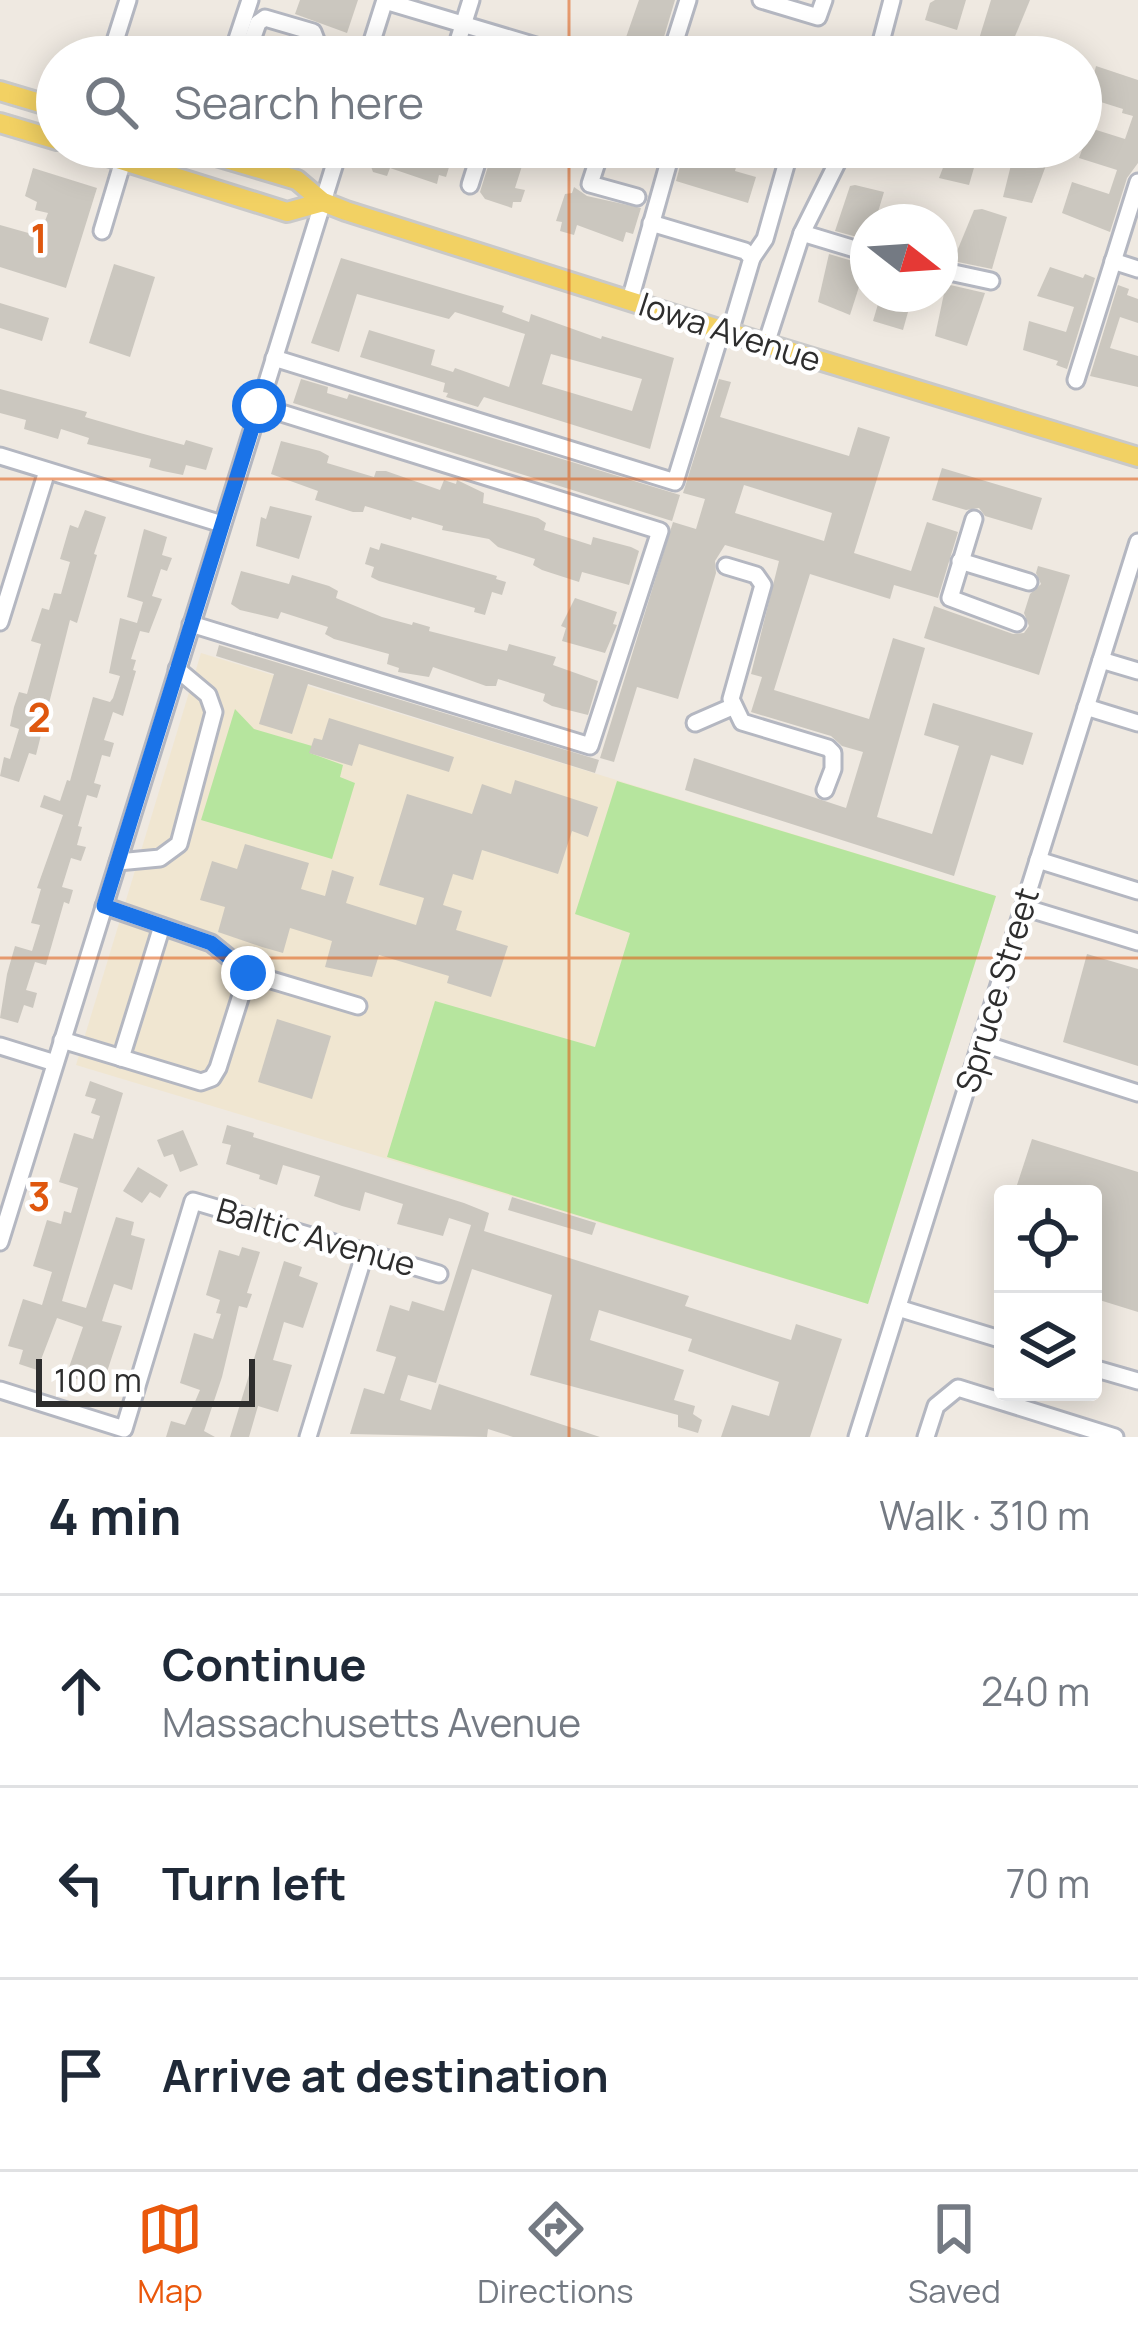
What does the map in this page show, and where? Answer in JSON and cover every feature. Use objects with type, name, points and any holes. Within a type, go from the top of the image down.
[{"type":"main road","points":[[0,91],[36,102]]},
{"type":"main road","points":[[0,123],[36,134]]},
{"type":"main road","name":"Iowa Avenue","points":[[146,168],[287,212],[323,202]]},
{"type":"main road","name":"Iowa Avenue","points":[[257,168],[297,180],[323,202],[1138,457]]},
{"type":"street","points":[[117,36],[128,0]]},
{"type":"street","points":[[238,36],[250,0]]},
{"type":"street","points":[[460,36],[471,0]]},
{"type":"street","points":[[677,36],[688,0]]},
{"type":"street","points":[[760,0],[818,17],[824,0]]},
{"type":"street","points":[[883,36],[892,0]]},
{"type":"street","points":[[374,36],[385,1],[506,36]]},
{"type":"street","points":[[253,36],[258,22],[265,18],[314,36]]},
{"type":"street","points":[[102,231],[121,168]]},
{"type":"street","points":[[0,1242],[334,168]]},
{"type":"street","points":[[470,184],[475,168]]},
{"type":"street","points":[[595,168],[590,184],[637,197]]},
{"type":"street","points":[[630,300],[667,168]]},
{"type":"street","points":[[274,358],[675,482],[752,258],[772,218],[785,168]]},
{"type":"street","points":[[766,344],[802,233],[834,168]]},
{"type":"street","points":[[1076,380],[1138,182]]},
{"type":"street","points":[[651,223],[745,251],[752,258]]},
{"type":"street","points":[[802,233],[850,248]]},
{"type":"street","points":[[1115,256],[1138,257]]},
{"type":"street","points":[[1115,256],[1138,269]]},
{"type":"street","points":[[958,273],[992,280]]},
{"type":"street","points":[[191,623],[590,746],[660,531],[259,406]]},
{"type":"street","points":[[0,457],[222,524]]},
{"type":"street","points":[[0,622],[46,471]]},
{"type":"street","points":[[974,519],[950,594],[952,602],[1017,623]]},
{"type":"street","name":"Spruce Street","points":[[857,1437],[1138,542]]},
{"type":"street","points":[[960,561],[1029,582]]},
{"type":"street","points":[[726,566],[756,575],[763,586],[734,683],[734,706],[742,722],[828,748],[833,753],[832,769],[825,790]]},
{"type":"street","points":[[1101,660],[1138,671]]},
{"type":"street","points":[[118,862],[160,858],[179,844],[214,712],[208,695],[177,669]]},
{"type":"street","points":[[695,723],[734,706]]},
{"type":"street","points":[[1086,707],[1138,723]]},
{"type":"street","points":[[1038,860],[1138,891]]},
{"type":"street","points":[[104,906],[211,943],[248,973],[358,1006]]},
{"type":"street","points":[[1024,907],[1138,942]]},
{"type":"street","points":[[121,1058],[162,926]]},
{"type":"street","points":[[62,1040],[201,1082],[212,1078],[248,973]]},
{"type":"street","points":[[981,1043],[1138,1093]]},
{"type":"street","points":[[0,1046],[56,1063]]},
{"type":"street","name":"Baltic Avenue","points":[[0,1390],[124,1430],[194,1201],[439,1274]]},
{"type":"street","points":[[308,1437],[365,1252]]},
{"type":"street","points":[[898,1308],[994,1337]]},
{"type":"street","points":[[1102,1371],[1138,1382]]},
{"type":"street","points":[[926,1437],[936,1406],[958,1388],[1115,1437]]},
{"type":"shaded area","points":[[201,653],[996,896],[868,1304],[76,1065]]},
{"type":"green space","points":[[235,709],[254,729],[312,746],[310,753],[343,765],[340,777],[355,783],[332,859],[201,820]]},
{"type":"green space","points":[[617,781],[996,896],[868,1304],[387,1157],[435,1001],[595,1047],[630,933],[575,914]]},
{"type":"building","points":[[300,0],[358,0],[347,33],[295,14]]},
{"type":"building","points":[[639,0],[675,0],[664,36],[626,36]]},
{"type":"building","points":[[935,0],[966,0],[957,30],[925,20]]},
{"type":"building","points":[[991,0],[1030,0],[1015,36],[980,36]]},
{"type":"building","points":[[1102,68],[1138,80],[1138,163],[1127,178],[1110,232],[1062,213],[1072,182],[1109,194],[1117,170],[1102,165],[1102,132],[1125,139],[1133,116],[1122,113],[1123,109],[1102,102]]},
{"type":"building","points":[[33,168],[97,188],[66,288],[0,267],[0,225],[32,234],[42,229],[48,213],[35,210],[37,202],[25,196]]},
{"type":"building","points":[[372,168],[390,168],[387,176]]},
{"type":"building","points":[[390,168],[449,168],[446,177],[439,175],[437,184]]},
{"type":"building","points":[[487,168],[521,168],[515,188],[525,190],[521,202],[513,202],[512,208],[485,199],[480,192]]},
{"type":"building","points":[[680,168],[736,168],[756,177],[748,203],[676,181]]},
{"type":"building","points":[[943,168],[974,168],[969,185],[939,178]]},
{"type":"building","points":[[1010,168],[1045,168],[1032,203],[1003,197]]},
{"type":"building","points":[[850,186],[884,192],[880,204],[850,204],[850,235],[835,231]]},
{"type":"building","points":[[574,187],[587,196],[641,208],[633,234],[626,232],[623,242],[577,225],[574,235],[560,231],[562,222],[556,221],[565,194]]},
{"type":"building","points":[[974,210],[1007,217],[992,269],[958,262],[958,249]]},
{"type":"building","points":[[829,254],[850,260],[850,315],[818,302]]},
{"type":"building","points":[[341,258],[504,306],[502,312],[529,322],[531,314],[674,358],[650,449],[484,397],[478,407],[446,397],[445,383],[360,357],[369,330],[435,350],[431,365],[453,372],[455,368],[509,387],[525,334],[455,312],[449,319],[357,294],[339,352],[311,343]],"holes":[[[551,354],[642,379],[632,411],[542,384]]]},
{"type":"building","points":[[114,264],[155,277],[130,357],[89,343]]},
{"type":"building","points":[[1050,267],[1095,278],[1067,369],[1056,365],[1058,361],[1023,350],[1029,321],[1067,329],[1074,307],[1037,296]]},
{"type":"building","points":[[1118,285],[1138,299],[1138,323],[1120,317],[1110,348],[1138,356],[1138,387],[1090,376]]},
{"type":"building","points":[[958,287],[985,293],[967,346],[935,336],[940,312],[958,312]]},
{"type":"building","points":[[0,303],[49,318],[42,341],[0,328]]},
{"type":"building","points":[[876,312],[908,312],[903,330],[873,321]]},
{"type":"building","points":[[301,379],[328,387],[327,393],[347,399],[349,394],[680,495],[672,521],[293,403]]},
{"type":"building","points":[[719,379],[731,382],[720,417],[849,456],[858,427],[890,437],[854,553],[911,571],[927,522],[958,532],[938,598],[894,585],[890,599],[810,574],[774,690],[869,719],[893,638],[925,648],[877,817],[932,834],[959,746],[924,735],[933,703],[1033,733],[1023,765],[991,755],[954,876],[685,790],[694,758],[846,808],[863,752],[842,746],[831,736],[751,712],[762,677],[751,674],[779,561],[725,545],[715,561],[716,573],[678,699],[637,687],[614,762],[600,758],[673,522],[696,529],[705,499],[683,493]],"holes":[[[744,485],[832,513],[824,541],[735,513]]]},
{"type":"building","points":[[0,389],[87,412],[85,417],[140,433],[213,448],[206,470],[186,465],[183,475],[163,471],[149,467],[151,459],[87,444],[89,438],[61,429],[58,439],[24,429],[26,420],[0,413]]},
{"type":"building","points":[[281,441],[320,451],[329,456],[327,463],[374,477],[376,471],[386,471],[440,490],[444,480],[456,484],[457,480],[484,493],[483,503],[538,518],[546,523],[544,530],[591,545],[593,537],[631,547],[639,551],[629,585],[582,572],[579,582],[542,570],[533,565],[535,559],[498,547],[489,539],[365,506],[363,512],[353,512],[315,500],[318,491],[271,474]]},
{"type":"building","points":[[942,468],[1042,498],[1032,530],[985,516],[979,508],[966,510],[932,500]]},
{"type":"building","points":[[270,506],[312,516],[299,559],[256,546],[261,517],[266,519]]},
{"type":"building","points":[[85,510],[106,517],[97,555],[77,623],[70,620],[36,755],[29,753],[19,782],[0,776],[19,729],[10,726],[14,707],[19,692],[27,694],[41,644],[31,641],[42,608],[49,610],[54,593],[61,594],[70,562],[60,559],[70,525],[78,528]]},
{"type":"building","points":[[144,529],[167,537],[162,555],[172,558],[167,571],[161,569],[152,596],[162,599],[149,633],[140,631],[131,659],[136,660],[136,671],[123,716],[113,712],[104,740],[114,743],[110,757],[102,755],[94,783],[101,785],[97,798],[87,795],[78,826],[82,827],[77,845],[86,847],[81,861],[71,858],[62,887],[73,890],[69,904],[64,902],[46,965],[35,962],[26,990],[37,993],[33,1008],[24,1005],[18,1023],[0,1018],[7,974],[15,946],[32,951],[40,925],[31,923],[41,889],[37,888],[63,815],[40,807],[44,795],[60,801],[70,781],[93,697],[110,702],[113,698],[120,676],[109,673],[120,618],[137,623],[143,602],[127,597]]},
{"type":"building","points":[[381,543],[497,576],[506,582],[502,595],[492,592],[485,615],[474,612],[475,608],[379,581],[371,577],[374,567],[365,564],[370,547],[379,550]]},
{"type":"building","points":[[1038,566],[1070,575],[1039,675],[924,638],[934,606],[1013,634],[1024,633],[1029,626],[1024,613],[1030,594],[1041,584]]},
{"type":"building","points":[[241,571],[289,584],[292,575],[329,586],[338,591],[336,598],[382,617],[507,651],[509,644],[556,657],[553,665],[598,681],[588,715],[552,706],[543,701],[545,694],[498,679],[496,686],[486,686],[433,667],[429,677],[398,672],[399,668],[387,664],[389,654],[334,639],[325,634],[328,627],[281,612],[278,619],[240,610],[231,604]]},
{"type":"building","points":[[575,598],[617,612],[613,624],[617,625],[605,653],[562,641],[566,628],[561,626]]},
{"type":"building","points":[[219,645],[599,760],[595,773],[308,684],[292,734],[259,724],[274,674],[216,656]]},
{"type":"building","points":[[329,718],[454,757],[449,772],[359,744],[352,766],[309,753],[314,738],[322,740]]},
{"type":"building","points":[[515,780],[598,807],[588,837],[572,831],[558,874],[482,850],[473,880],[453,874],[443,905],[462,911],[456,930],[508,946],[491,997],[447,983],[449,976],[379,955],[372,977],[325,967],[332,941],[290,928],[283,953],[262,947],[218,932],[225,907],[200,900],[212,861],[237,869],[245,844],[309,863],[301,889],[325,896],[332,870],[354,877],[346,903],[416,925],[424,898],[379,885],[407,794],[472,814],[482,784],[511,794]]},
{"type":"building","points":[[1087,954],[1138,969],[1138,1066],[1063,1042]]},
{"type":"building","points":[[277,1019],[331,1036],[312,1099],[258,1082]]},
{"type":"building","points":[[90,1081],[123,1093],[62,1301],[86,1308],[116,1217],[134,1222],[131,1235],[145,1239],[132,1290],[114,1284],[102,1321],[122,1326],[105,1378],[86,1372],[84,1381],[66,1376],[83,1327],[57,1318],[37,1370],[19,1364],[23,1350],[8,1346],[23,1299],[42,1305],[52,1272],[33,1266],[47,1220],[61,1224],[64,1211],[71,1213],[78,1188],[59,1182],[74,1133],[93,1139],[100,1116],[91,1113],[96,1099],[85,1096]]},
{"type":"building","points":[[227,1125],[464,1203],[489,1213],[484,1231],[689,1296],[685,1306],[791,1340],[796,1324],[842,1339],[810,1437],[721,1437],[732,1405],[769,1416],[779,1382],[688,1351],[692,1339],[599,1310],[590,1340],[684,1370],[674,1400],[695,1406],[693,1414],[702,1420],[698,1433],[678,1427],[678,1415],[530,1375],[552,1295],[472,1269],[436,1383],[408,1375],[400,1400],[431,1410],[439,1384],[600,1437],[513,1437],[488,1429],[487,1437],[350,1434],[364,1388],[384,1394],[396,1357],[376,1351],[390,1305],[409,1311],[412,1301],[444,1311],[471,1225],[449,1218],[443,1236],[397,1224],[403,1204],[365,1192],[360,1211],[342,1206],[314,1196],[320,1176],[283,1165],[277,1185],[259,1179],[260,1175],[226,1164],[231,1145],[222,1143]]},
{"type":"building","points":[[183,1130],[198,1165],[180,1172],[173,1154],[164,1157],[157,1140]]},
{"type":"building","points":[[1032,1139],[1138,1172],[1138,1312],[1102,1301],[1102,1185],[1017,1185]]},
{"type":"building","points":[[138,1167],[168,1185],[160,1198],[150,1192],[142,1203],[123,1191]]},
{"type":"building","points":[[512,1197],[596,1223],[592,1235],[508,1210]]},
{"type":"building","points":[[242,1247],[260,1252],[247,1293],[252,1294],[247,1308],[239,1306],[204,1431],[215,1437],[166,1437],[171,1421],[185,1425],[200,1390],[180,1383],[194,1333],[213,1339],[221,1314],[216,1313],[220,1300],[206,1295],[219,1250],[239,1256]]},
{"type":"building","points":[[284,1261],[302,1267],[299,1276],[318,1283],[303,1328],[284,1322],[273,1360],[292,1365],[278,1412],[258,1406],[249,1437],[230,1437]]},
{"type":"route","points":[[248,973],[211,943],[104,906],[259,406]]}]
